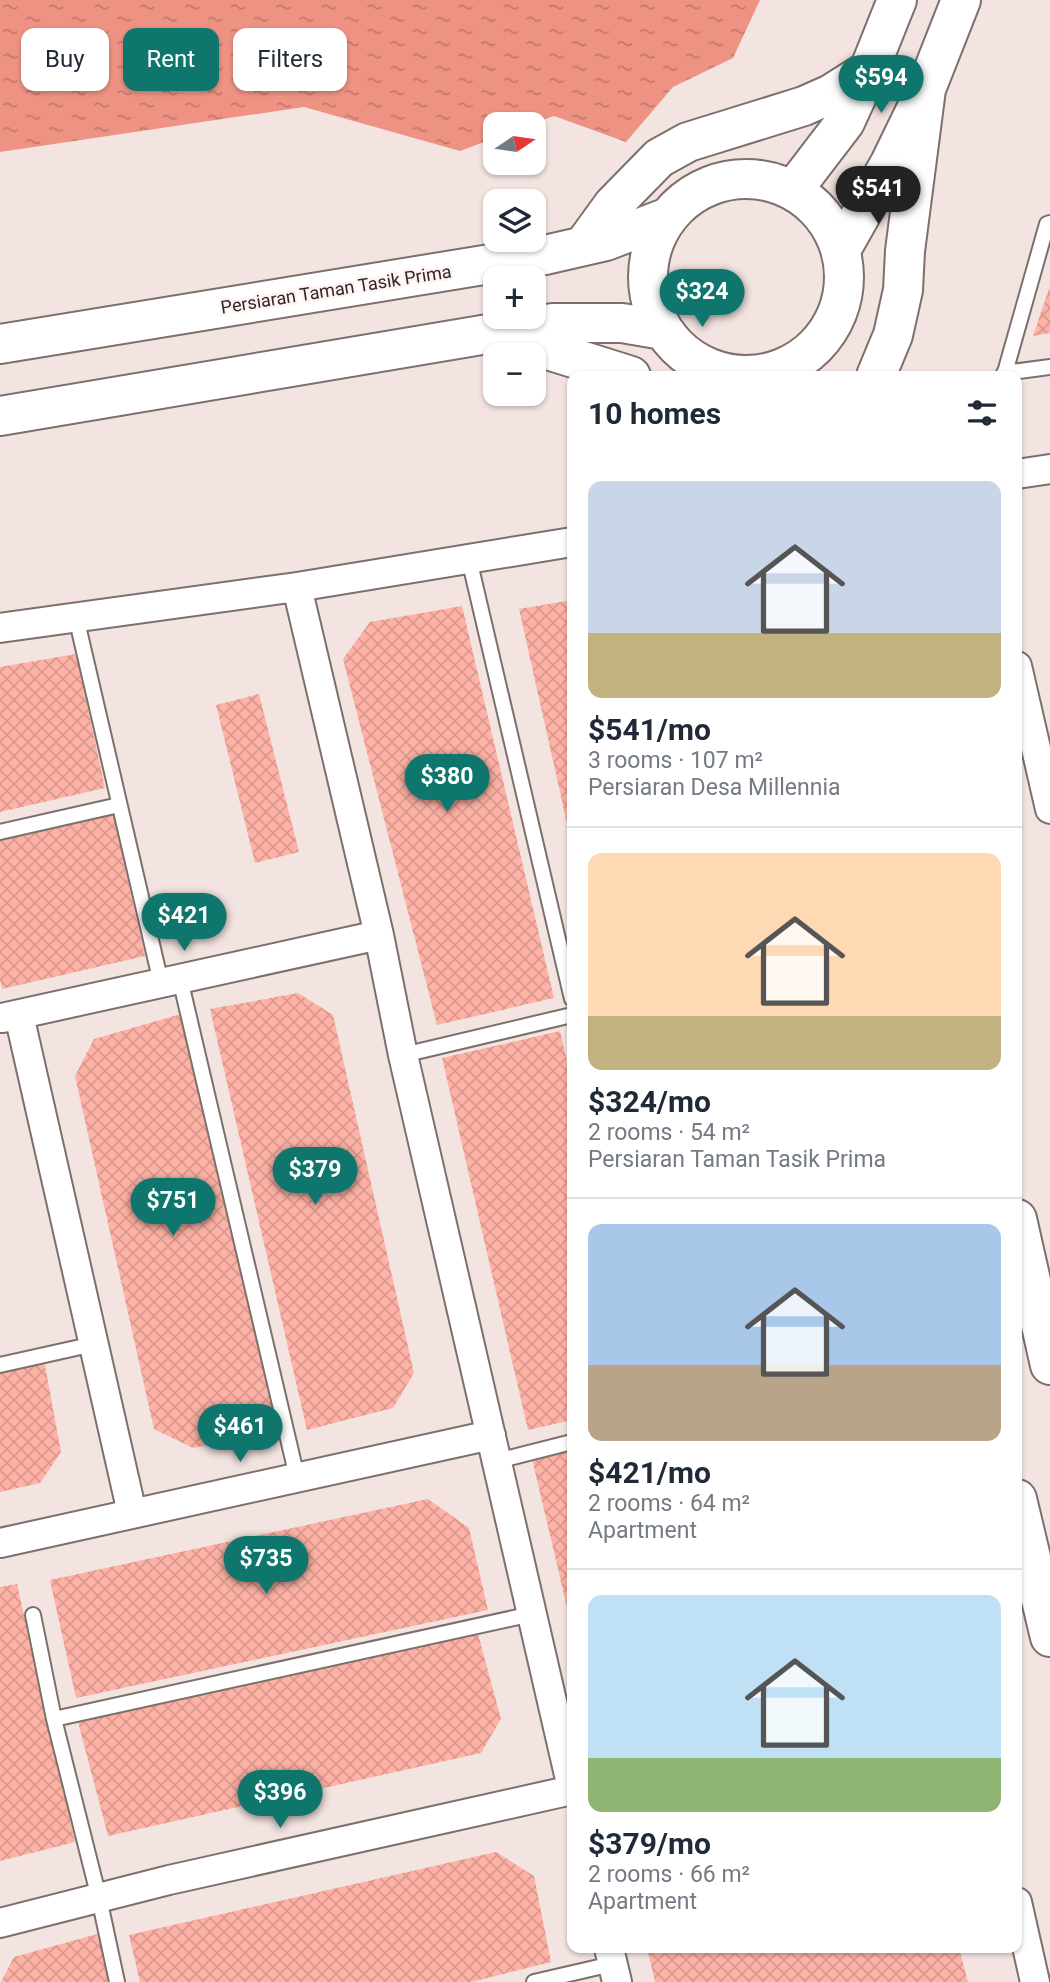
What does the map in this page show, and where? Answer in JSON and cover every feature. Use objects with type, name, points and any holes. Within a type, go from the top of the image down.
[{"type":"main road","points":[[793,190],[845,122],[897,0]]},
{"type":"main road","points":[[841,250],[890,163],[926,89],[961,0]]},
{"type":"main road","points":[[584,246],[613,205],[659,158],[688,142],[804,106],[831,94],[869,70]]},
{"type":"main road","points":[[878,371],[893,335],[903,290],[905,251],[926,89]]},
{"type":"main road","points":[[709,371],[682,352],[663,330],[651,302],[648,272],[653,243],[668,217],[688,197],[712,184],[739,178],[767,180],[793,190],[814,205],[830,226],[841,250],[844,276],[841,303],[816,362],[797,362],[778,371]]},
{"type":"main road","name":"Persiaran Taman Tasik Prima","points":[[0,344],[545,255],[606,241],[668,217]]},
{"type":"main road","points":[[0,415],[554,323],[622,323],[663,330]]},
{"type":"main road","points":[[494,333],[615,371]]},
{"type":"main road","points":[[1022,1241],[1050,1365]]},
{"type":"main road","points":[[1022,1520],[1050,1637]]},
{"type":"street","points":[[1022,473],[1050,469]]},
{"type":"street","points":[[0,628],[297,587],[567,543]]},
{"type":"street","points":[[297,587],[379,935],[403,1055],[567,1767]]},
{"type":"street","points":[[1022,688],[1050,809]]},
{"type":"street","points":[[132,1513],[94,1344],[9,1017],[379,935]]},
{"type":"street","points":[[0,1544],[297,1477],[494,1448]]},
{"type":"street","points":[[0,1923],[169,1880],[567,1790]]},
{"type":"street","points":[[1022,1924],[1035,1982]]},
{"type":"lane","points":[[1005,371],[1047,224],[1050,223]]},
{"type":"lane","points":[[1022,372],[1050,367]]},
{"type":"lane","points":[[469,559],[567,978]]},
{"type":"lane","points":[[76,617],[119,805],[171,981],[297,1477]]},
{"type":"lane","points":[[0,832],[119,805]]},
{"type":"lane","points":[[403,1055],[567,1016]]},
{"type":"lane","points":[[0,1365],[94,1344]]},
{"type":"lane","points":[[494,1448],[567,1442]]},
{"type":"lane","points":[[54,1718],[532,1614]]},
{"type":"lane","points":[[33,1615],[54,1718],[117,1982]]},
{"type":"lane","points":[[534,1982],[613,1965]]},
{"type":"water","points":[[0,0],[760,0],[733,58],[673,87],[626,142],[554,116],[546,119],[546,112],[483,112],[483,142],[460,151],[304,107],[0,152]]},
{"type":"building","points":[[1050,286],[1050,333],[1033,336]]},
{"type":"building","points":[[567,601],[567,823],[519,609]]},
{"type":"building","points":[[462,606],[554,998],[437,1025],[343,659],[370,622]]},
{"type":"building","points":[[76,654],[105,788],[0,812],[0,667]]},
{"type":"building","points":[[259,694],[299,852],[255,863],[216,705]]},
{"type":"building","points":[[113,814],[145,956],[2,989],[0,839]]},
{"type":"building","points":[[298,993],[333,1015],[414,1373],[393,1408],[307,1430],[210,1009]]},
{"type":"building","points":[[181,1014],[279,1432],[193,1448],[154,1429],[75,1076],[94,1039]]},
{"type":"building","points":[[560,1031],[567,1062],[567,1421],[528,1430],[442,1058]]},
{"type":"building","points":[[44,1360],[61,1452],[40,1483],[0,1492],[0,1370]]},
{"type":"building","points":[[567,1451],[567,1607],[532,1459]]},
{"type":"building","points":[[428,1499],[469,1528],[488,1610],[76,1698],[50,1580]]},
{"type":"building","points":[[17,1584],[75,1842],[0,1861],[0,1587]]},
{"type":"building","points":[[478,1634],[501,1719],[481,1753],[108,1836],[78,1722]]},
{"type":"building","points":[[496,1852],[534,1876],[551,1962],[471,1982],[140,1982],[129,1935]]},
{"type":"building","points":[[101,1933],[112,1982],[1,1982],[14,1957]]},
{"type":"building","points":[[648,1953],[960,1953],[968,1982],[655,1982]]}]
